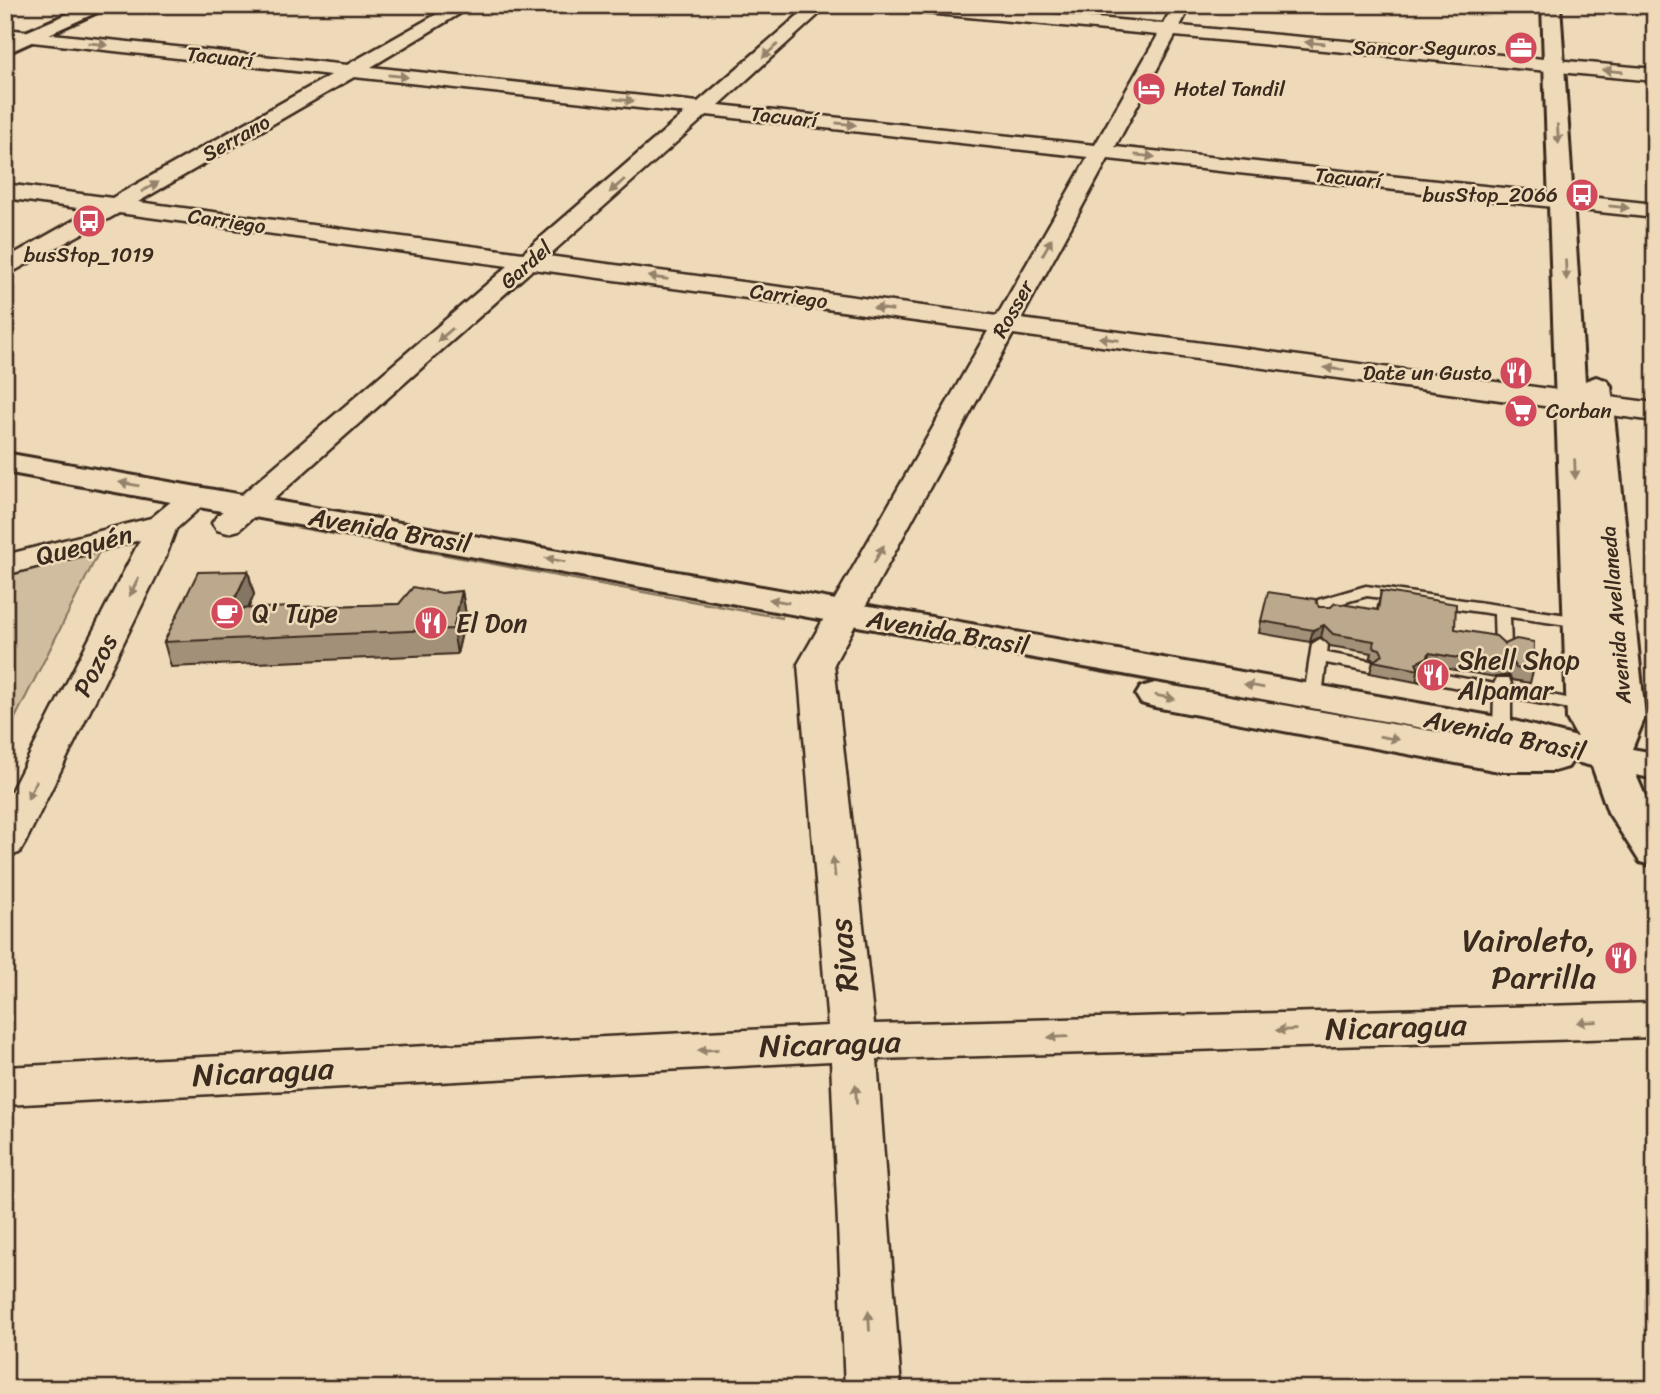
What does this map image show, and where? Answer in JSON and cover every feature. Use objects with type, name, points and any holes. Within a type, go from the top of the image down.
[{"type":"main road","points":[[5,48],[104,5]]},
{"type":"main road","name":"Avenida Avellaneda","points":[[1551,5],[1563,66],[1585,402],[1625,717],[1609,758]]},
{"type":"main road","name":"Avenida Avellaneda","points":[[1563,66],[1568,5]]},
{"type":"main road","name":"Avenida Avellaneda","points":[[1585,402],[1581,622],[1586,707],[1587,719],[1609,758]]},
{"type":"main road","name":"Avenida Brasil","points":[[5,462],[177,512]]},
{"type":"main road","name":"Avenida Brasil","points":[[5,484],[177,512],[239,514],[839,625],[1499,758],[1609,758]]},
{"type":"main road","name":"Avenida Brasil","points":[[839,625],[1313,696],[1502,730],[1609,758]]},
{"type":"main road","points":[[1609,758],[1655,766]]},
{"type":"main road","points":[[1609,758],[1629,812],[1655,852]]},
{"type":"street","name":"Serrano","points":[[5,269],[355,71],[466,5]]},
{"type":"street","name":"Gardel","points":[[239,514],[821,5]]},
{"type":"street","points":[[894,5],[1655,75]]},
{"type":"street","name":"Rosser","points":[[839,625],[1183,5]]},
{"type":"street","name":"Tacuarí","points":[[5,34],[1655,211]]},
{"type":"street","name":"Carriego","points":[[5,191],[1655,412]]},
{"type":"street","name":"Quequén","points":[[5,565],[177,512]]},
{"type":"street","name":"Pozos","points":[[5,843],[150,556],[177,512]]},
{"type":"street","name":"Rivas","points":[[839,625],[814,672],[853,1042],[873,1389]]},
{"type":"street","name":"Nicaragua","points":[[5,1086],[853,1042],[1655,1020]]},
{"type":"lane","points":[[1322,613],[1324,603],[1366,591],[1581,622]]},
{"type":"lane","points":[[1502,610],[1503,649]]},
{"type":"lane","points":[[1313,696],[1319,650],[1369,666]]},
{"type":"lane","points":[[1424,676],[1503,684],[1586,707]]},
{"type":"lane","points":[[1502,730],[1503,684]]},
{"type":"shaded area","points":[[273,523],[783,613],[782,618]]},
{"type":"shaded area","points":[[100,550],[5,738],[5,575]]},
{"type":"shaded area","points":[[857,628],[1503,740],[1504,746]]},
{"type":"building","points":[[248,571],[230,609],[399,604],[413,587],[442,593],[462,591],[453,629],[164,642],[198,572]]},
{"type":"building","points":[[1381,591],[1456,604],[1455,629],[1496,636],[1505,644],[1516,639],[1534,642],[1533,671],[1516,668],[1513,663],[1498,665],[1429,653],[1428,657],[1416,663],[1419,670],[1373,661],[1383,655],[1380,649],[1373,647],[1374,641],[1333,634],[1324,625],[1313,630],[1261,621],[1268,592],[1315,599],[1319,607],[1331,607],[1335,603],[1378,610]]},
{"type":"place","name":"Sancor Seguros","points":[[1521,48]]},
{"type":"place","name":"Hotel Tandil","points":[[1149,89]]},
{"type":"place","name":"busStop_2066","points":[[1582,195]]},
{"type":"place","name":"busStop_1019","points":[[89,221]]},
{"type":"place","name":"Date un Gusto","points":[[1516,373]]},
{"type":"place","name":"Corban","points":[[1521,411]]},
{"type":"place","name":"Q' Tupe","points":[[227,613]]},
{"type":"place","name":"El Don","points":[[431,623]]},
{"type":"place","name":"Shell Shop Alpamar","points":[[1433,675]]},
{"type":"place","name":"Vairoleto, Parrilla","points":[[1621,958]]}]
